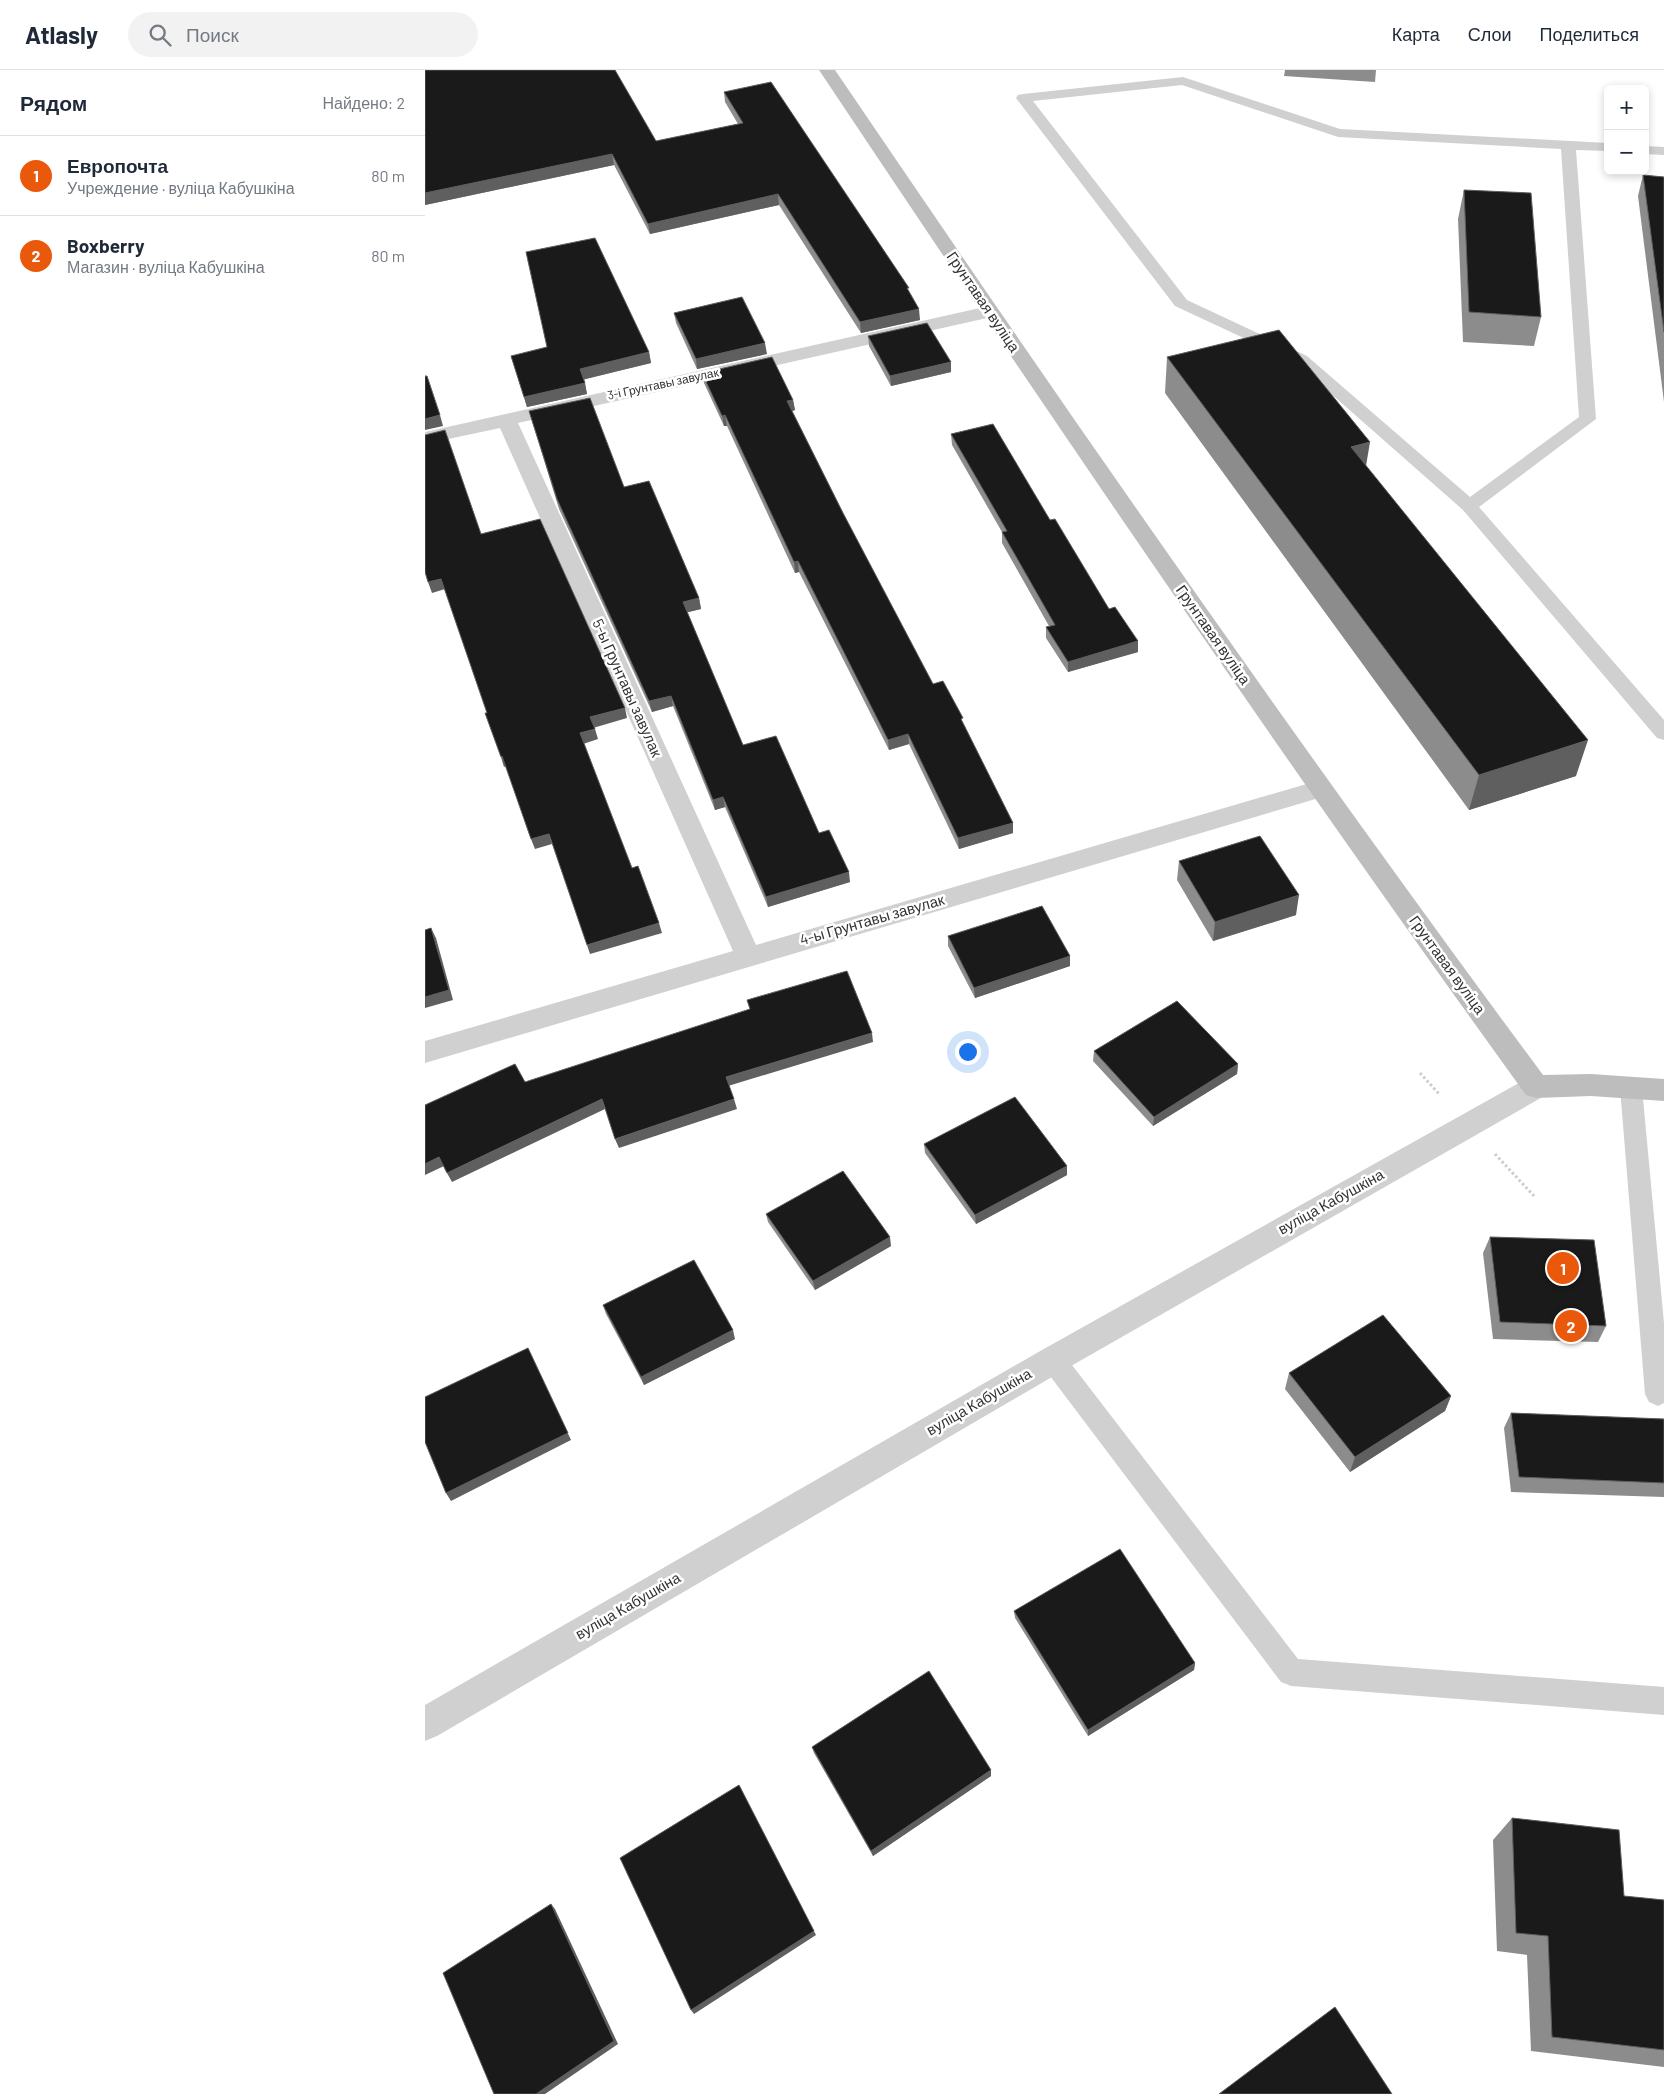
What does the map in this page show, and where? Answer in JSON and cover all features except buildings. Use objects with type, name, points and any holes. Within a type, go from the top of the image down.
[{"type":"main road","name":"Грунтавая вуліца","points":[[827,70],[989,312],[1320,789],[1535,1087]]},
{"type":"main road","points":[[1535,1087],[1591,1085],[1664,1090]]},
{"type":"street","name":"3-і Грунтавы завулак","points":[[425,438],[989,312]]},
{"type":"street","name":"5-ы Грунтавы завулак","points":[[506,419],[748,956]]},
{"type":"street","name":"4-ы Грунтавы завулак","points":[[425,1052],[1320,789]]},
{"type":"street","name":"вуліца Кабушкіна","points":[[425,1724],[1053,1360],[1535,1087]]},
{"type":"lane","points":[[1604,147],[1337,133],[1183,81],[1023,98],[1181,303],[1301,359],[1469,506],[1664,733]]},
{"type":"lane","points":[[1469,506],[1588,419],[1568,145]]},
{"type":"lane","points":[[1649,150],[1664,151]]},
{"type":"lane","points":[[1631,1088],[1658,1394]]},
{"type":"lane","points":[[1053,1360],[1291,1672],[1664,1701]]},
{"type":"place","name":"Европочта","points":[[1563,1268]]},
{"type":"place","name":"Boxberry","points":[[1571,1326]]}]
